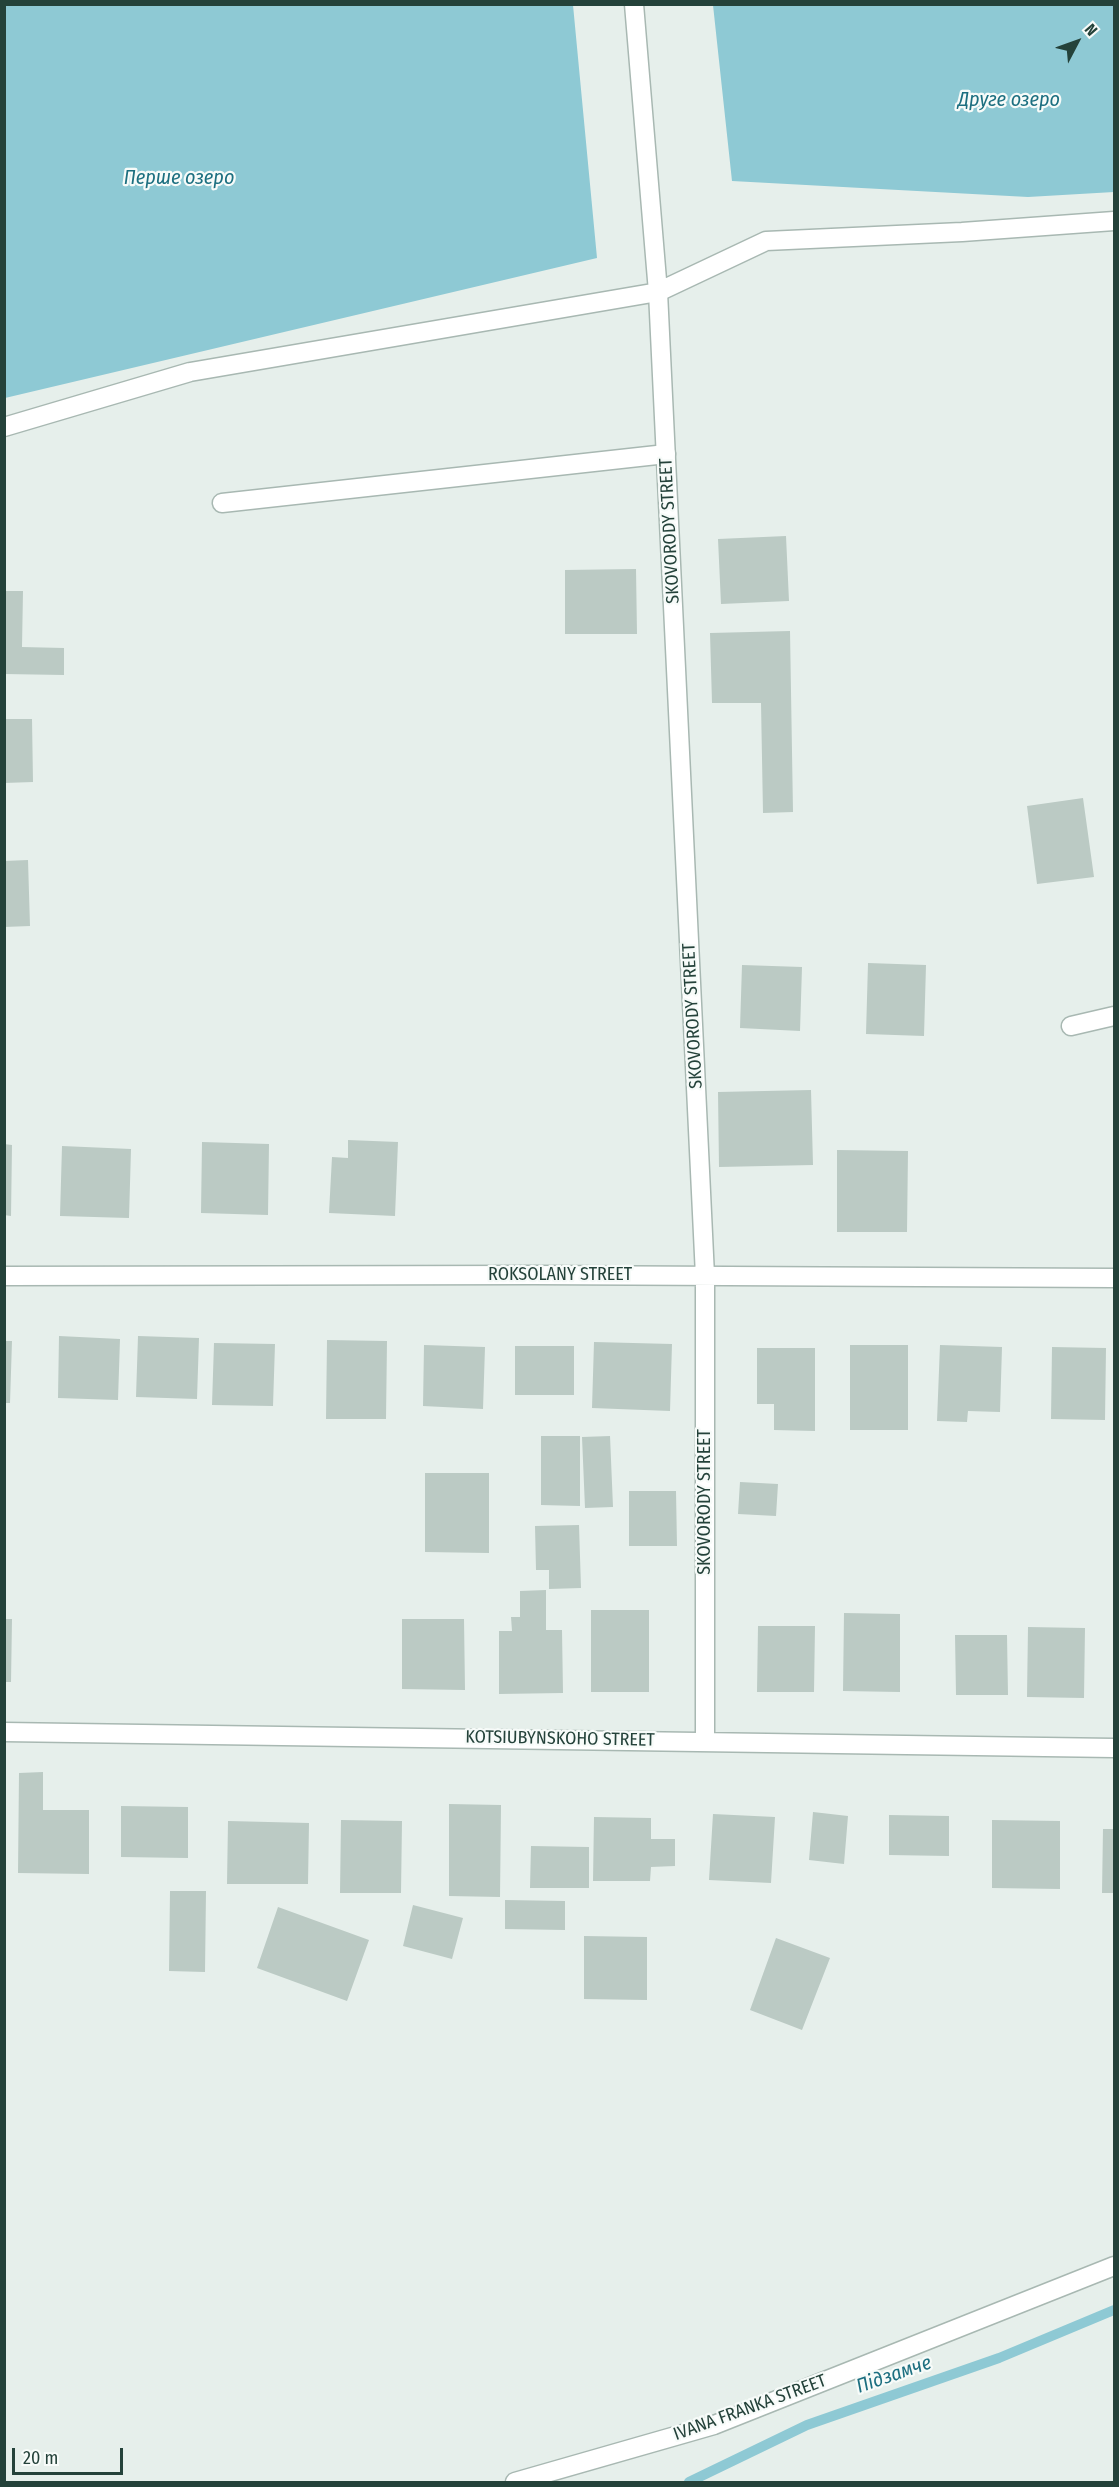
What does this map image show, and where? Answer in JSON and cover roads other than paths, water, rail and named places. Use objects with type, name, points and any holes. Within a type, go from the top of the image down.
[{"type":"street","name":"SKOVORODY STREET","points":[[634,4],[658,292],[705,1276],[705,1741]]},
{"type":"street","points":[[4,427],[190,372],[658,292],[765,241],[962,232],[1114,221]]},
{"type":"street","points":[[222,503],[666,454]]},
{"type":"street","points":[[1071,1026],[1114,1016]]},
{"type":"street","name":"ROKSOLANY STREET","points":[[4,1276],[1114,1278]]},
{"type":"street","name":"KOTSIUBYNSKOHO STREET","points":[[4,1732],[1114,1748]]},
{"type":"street","name":"IVANA FRANKA STREET","points":[[515,2482],[714,2425],[1114,2266]]},
{"type":"water","name":"Перше озеро","points":[[4,5],[573,5],[597,258],[5,398]]},
{"type":"water","name":"Друге озеро","points":[[713,5],[1114,5],[1114,192],[1028,197],[732,181]]},
{"type":"waterway","name":"Підзамче","points":[[689,2482],[807,2425],[999,2358],[1114,2310]]}]
